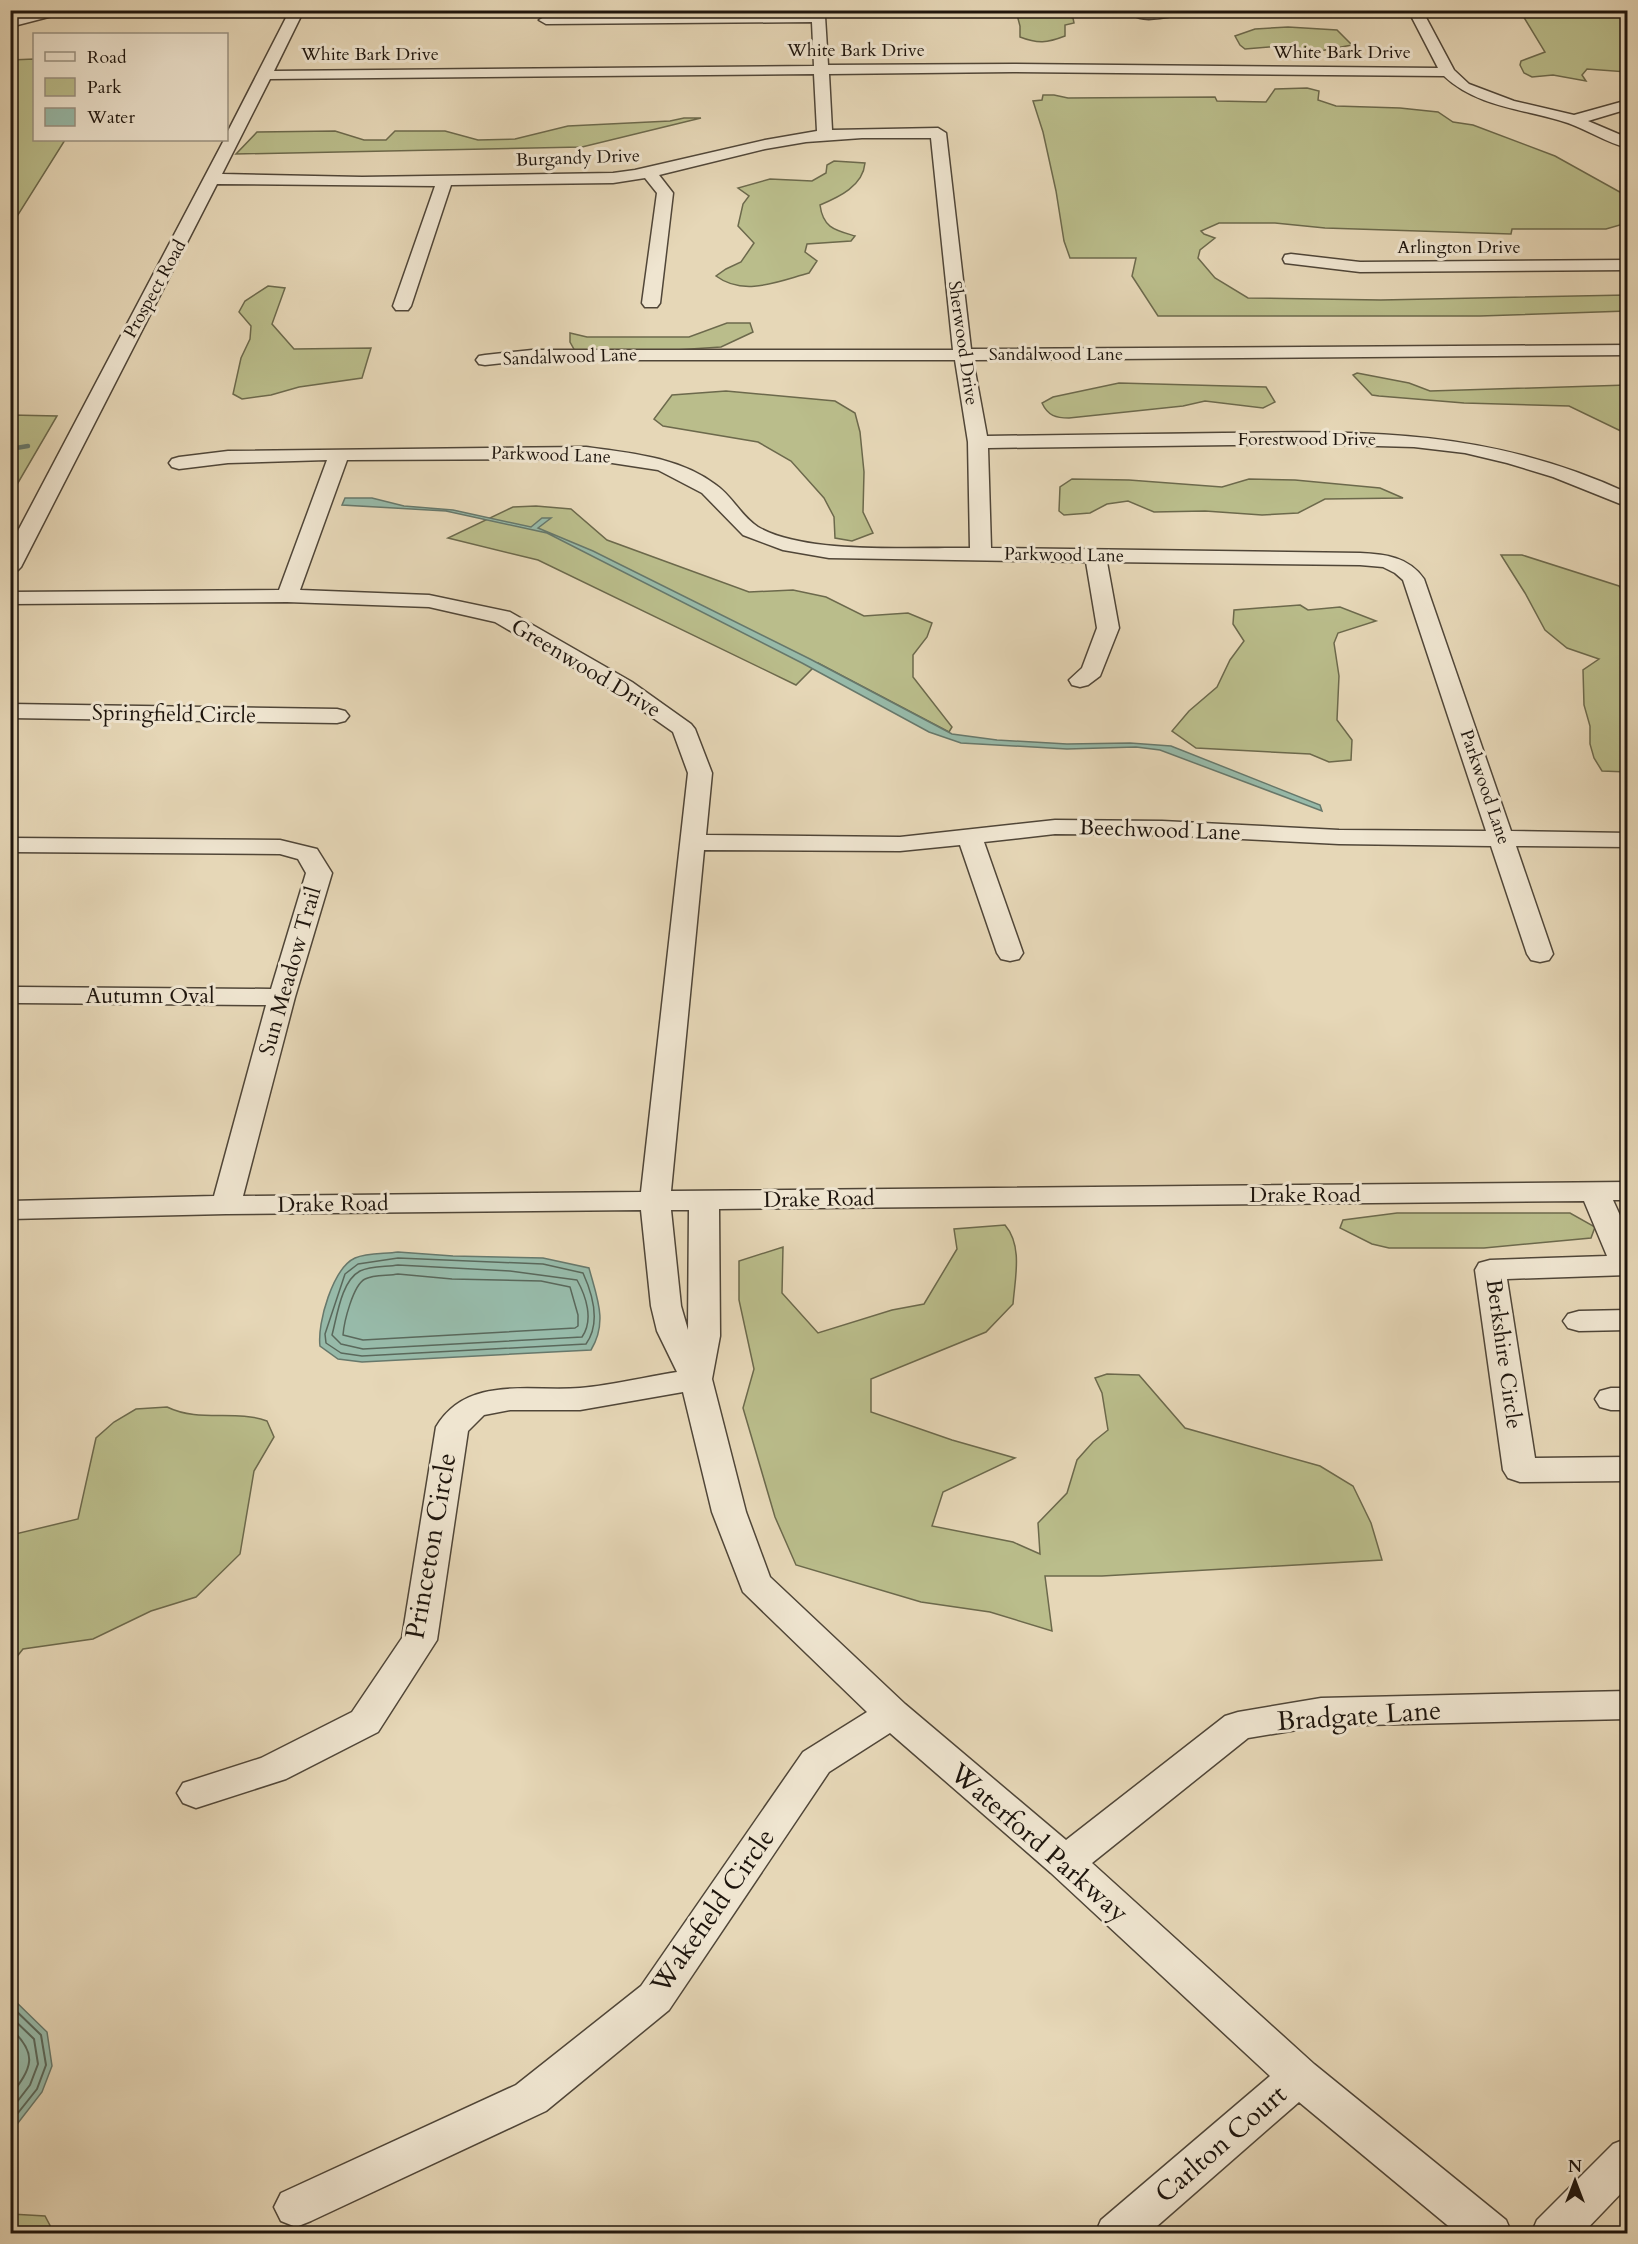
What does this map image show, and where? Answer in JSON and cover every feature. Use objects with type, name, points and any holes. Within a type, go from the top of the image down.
[{"type":"street","points":[[10,23],[59,10]]},
{"type":"street","name":"Prospect Road","points":[[10,567],[122,350],[214,179],[297,10]]},
{"type":"street","points":[[1142,15],[1179,10]]},
{"type":"street","points":[[1415,10],[1448,72],[1464,87],[1509,104],[1574,120],[1628,144]]},
{"type":"street","points":[[546,20],[940,11]]},
{"type":"street","points":[[818,14],[825,134]]},
{"type":"street","name":"White Bark Drive","points":[[265,75],[1013,68],[1448,72]]},
{"type":"street","points":[[1574,120],[1628,104]]},
{"type":"street","name":"Burgandy Drive","points":[[214,179],[571,180],[650,174],[785,140],[825,134],[938,133]]},
{"type":"street","name":"Sherwood Drive","points":[[938,133],[963,355],[978,442],[981,554]]},
{"type":"street","points":[[650,174],[666,193],[651,303]]},
{"type":"street","points":[[402,306],[445,181]]},
{"type":"street","name":"Arlington Drive","points":[[1291,259],[1360,267],[1628,265]]},
{"type":"street","name":"Sandalwood Lane","points":[[484,360],[532,355],[963,355],[1628,350]]},
{"type":"street","name":"Forestwood Drive","points":[[978,442],[1335,437],[1444,444],[1528,463],[1605,490],[1628,501]]},
{"type":"street","name":"Parkwood Lane","points":[[179,463],[228,457],[339,454],[586,453],[664,466],[709,489],[750,531],[790,546],[830,552],[1385,561],[1406,570],[1413,579],[1503,838],[1540,954]]},
{"type":"street","points":[[287,596],[339,454]]},
{"type":"street","points":[[1080,680],[1092,672],[1108,628],[1096,556]]},
{"type":"street","name":"Greenwood Drive","points":[[10,598],[287,596],[429,601],[502,617],[624,687],[683,729],[700,773],[655,1201]]},
{"type":"street","name":"Springfield Circle","points":[[10,711],[337,716]]},
{"type":"street","name":"Beechwood Lane","points":[[692,843],[900,844],[1055,827],[1161,828],[1339,837],[1628,840]]},
{"type":"street","points":[[970,837],[1010,952]]},
{"type":"street","name":"Sun Meadow Trail","points":[[10,845],[280,847],[308,854],[319,873],[282,997],[226,1204]]},
{"type":"street","name":"Autumn Oval","points":[[19,995],[282,997]]},
{"type":"street","name":"Drake Road","points":[[10,1210],[226,1204],[1628,1191]]},
{"type":"street","name":"Berkshire Circle","points":[[1595,1192],[1627,1265],[1490,1270],[1520,1470],[1628,1469]]},
{"type":"street","name":"Waterford Parkway","points":[[696,1379],[704,1336],[704,1200]]},
{"type":"street","name":"Waterford Parkway","points":[[655,1201],[666,1306],[673,1331],[696,1379],[729,1512],[755,1584],[892,1714],[1065,1862],[1299,2077],[1491,2234]]},
{"type":"street","points":[[1579,1321],[1628,1320]]},
{"type":"street","name":"Princeton Circle","points":[[195,1793],[273,1769],[364,1722],[419,1640],[452,1426],[474,1406],[510,1399],[580,1399],[696,1379]]},
{"type":"street","name":"Bradgate Lane","points":[[1065,1862],[1238,1726],[1321,1712],[1628,1705]]},
{"type":"street","name":"Wakefield Circle","points":[[296,2207],[531,2098],[655,1998],[816,1762],[892,1714]]},
{"type":"street","name":"Carlton Court","points":[[1116,2234],[1299,2077]]},
{"type":"street","points":[[1552,2234],[1628,2157]]},
{"type":"green space","points":[[1016,11],[1049,11],[1073,18],[1074,23],[1065,25],[1065,36],[1048,41],[1032,41],[1020,37]]},
{"type":"green space","points":[[1520,11],[1627,11],[1627,72],[1587,69],[1582,75],[1586,81],[1553,75],[1532,77],[1524,73],[1520,65],[1521,61],[1545,52]]},
{"type":"green space","points":[[1288,27],[1337,30],[1352,45],[1320,51],[1282,46],[1245,49],[1235,36],[1255,29]]},
{"type":"green space","points":[[33,59],[33,141],[64,141],[11,226],[11,60]]},
{"type":"green space","points":[[1307,88],[1319,91],[1318,100],[1336,106],[1438,112],[1453,122],[1473,125],[1555,156],[1627,196],[1627,223],[1606,229],[1512,229],[1511,234],[1325,228],[1275,223],[1219,223],[1201,231],[1215,238],[1200,250],[1198,258],[1215,278],[1248,298],[1381,300],[1627,295],[1627,311],[1480,316],[1158,316],[1132,276],[1136,258],[1070,258],[1064,241],[1043,132],[1033,101],[1042,100],[1043,95],[1054,95],[1068,98],[1215,97],[1217,101],[1266,102],[1275,89]]},
{"type":"green space","points":[[701,118],[582,147],[236,154],[257,132],[335,131],[364,140],[386,140],[395,131],[445,131],[478,140],[515,139],[568,126],[670,121]]},
{"type":"green space","points":[[834,161],[865,163],[860,178],[849,190],[820,205],[827,223],[836,230],[855,236],[851,241],[807,244],[805,252],[817,261],[809,273],[774,283],[738,286],[716,276],[741,262],[754,243],[738,226],[743,204],[749,196],[738,188],[770,179],[812,181],[826,173],[827,165]]},
{"type":"green space","points":[[268,286],[285,288],[272,324],[294,349],[371,348],[362,378],[299,387],[271,395],[242,399],[233,394],[241,358],[250,339],[251,326],[239,312],[245,301]]},
{"type":"green space","points":[[727,323],[750,323],[753,332],[721,347],[660,351],[575,351],[570,342],[570,333],[587,337],[689,337]]},
{"type":"green space","points":[[1357,373],[1409,383],[1430,391],[1627,385],[1627,434],[1569,406],[1464,403],[1372,395],[1353,375]]},
{"type":"green space","points":[[1119,383],[1266,387],[1275,402],[1263,408],[1205,401],[1183,406],[1069,418],[1053,415],[1042,403],[1053,397]]},
{"type":"green space","points":[[726,391],[835,401],[855,413],[860,432],[864,472],[863,512],[873,533],[852,541],[835,538],[834,517],[824,498],[791,461],[758,442],[663,426],[654,419],[672,395]]},
{"type":"green space","points":[[11,415],[57,416],[15,488],[11,488]]},
{"type":"green space","points":[[1072,479],[1129,480],[1222,487],[1249,479],[1295,480],[1380,488],[1403,498],[1325,499],[1298,513],[1262,515],[1205,511],[1154,512],[1128,501],[1107,504],[1090,513],[1064,515],[1059,511],[1060,487]]},
{"type":"green space","points":[[513,507],[571,509],[607,540],[749,592],[793,590],[826,597],[864,616],[908,613],[932,623],[927,637],[913,655],[913,677],[952,727],[949,732],[818,663],[796,685],[538,560],[448,538]]},
{"type":"green space","points":[[1501,555],[1522,555],[1619,586],[1628,598],[1627,622],[1621,641],[1628,653],[1627,772],[1602,771],[1594,758],[1590,744],[1590,726],[1584,705],[1583,670],[1599,659],[1567,648],[1545,630]]},
{"type":"green space","points":[[1300,605],[1308,610],[1340,607],[1376,621],[1338,633],[1334,643],[1339,676],[1337,720],[1352,740],[1351,760],[1329,762],[1310,754],[1196,748],[1172,731],[1189,711],[1217,687],[1230,660],[1244,641],[1233,624],[1234,610]]},
{"type":"green space","points":[[1397,1213],[1570,1213],[1595,1227],[1591,1238],[1484,1248],[1389,1248],[1372,1244],[1340,1228],[1343,1220]]},
{"type":"green space","points":[[1005,1225],[1011,1233],[1016,1252],[1013,1304],[986,1332],[871,1379],[871,1412],[952,1440],[1015,1458],[943,1492],[932,1526],[1013,1542],[1040,1554],[1038,1523],[1067,1493],[1077,1460],[1093,1442],[1108,1430],[1102,1393],[1095,1378],[1107,1374],[1139,1375],[1185,1428],[1320,1466],[1353,1486],[1371,1523],[1382,1560],[1102,1576],[1045,1576],[1052,1631],[990,1612],[921,1602],[796,1565],[775,1517],[743,1408],[754,1369],[739,1300],[739,1261],[783,1247],[782,1293],[818,1333],[892,1310],[924,1304],[957,1249],[954,1229]]},
{"type":"green space","points":[[167,1407],[192,1414],[243,1416],[267,1421],[274,1437],[254,1471],[240,1554],[196,1597],[151,1611],[93,1639],[23,1649],[11,1664],[11,1535],[78,1519],[96,1438],[114,1422],[136,1409]]},
{"type":"green space","points":[[11,2214],[45,2216],[54,2233],[11,2233]]},
{"type":"water","points":[[345,498],[372,498],[404,506],[453,510],[531,527],[542,518],[551,518],[538,528],[593,551],[810,659],[952,734],[997,740],[1067,744],[1130,743],[1171,746],[1320,805],[1322,811],[1160,750],[1136,747],[1067,749],[961,743],[929,732],[802,663],[547,533],[446,511],[342,505]]},
{"type":"water","points":[[398,1252],[543,1258],[589,1268],[598,1300],[600,1320],[596,1340],[591,1350],[362,1362],[338,1359],[320,1346],[321,1324],[333,1284],[347,1264],[355,1258],[370,1254]]},
{"type":"water","points":[[11,1997],[47,2032],[52,2066],[42,2092],[11,2132]]},
{"type":"waterway","points":[[10,449],[28,446]]}]
